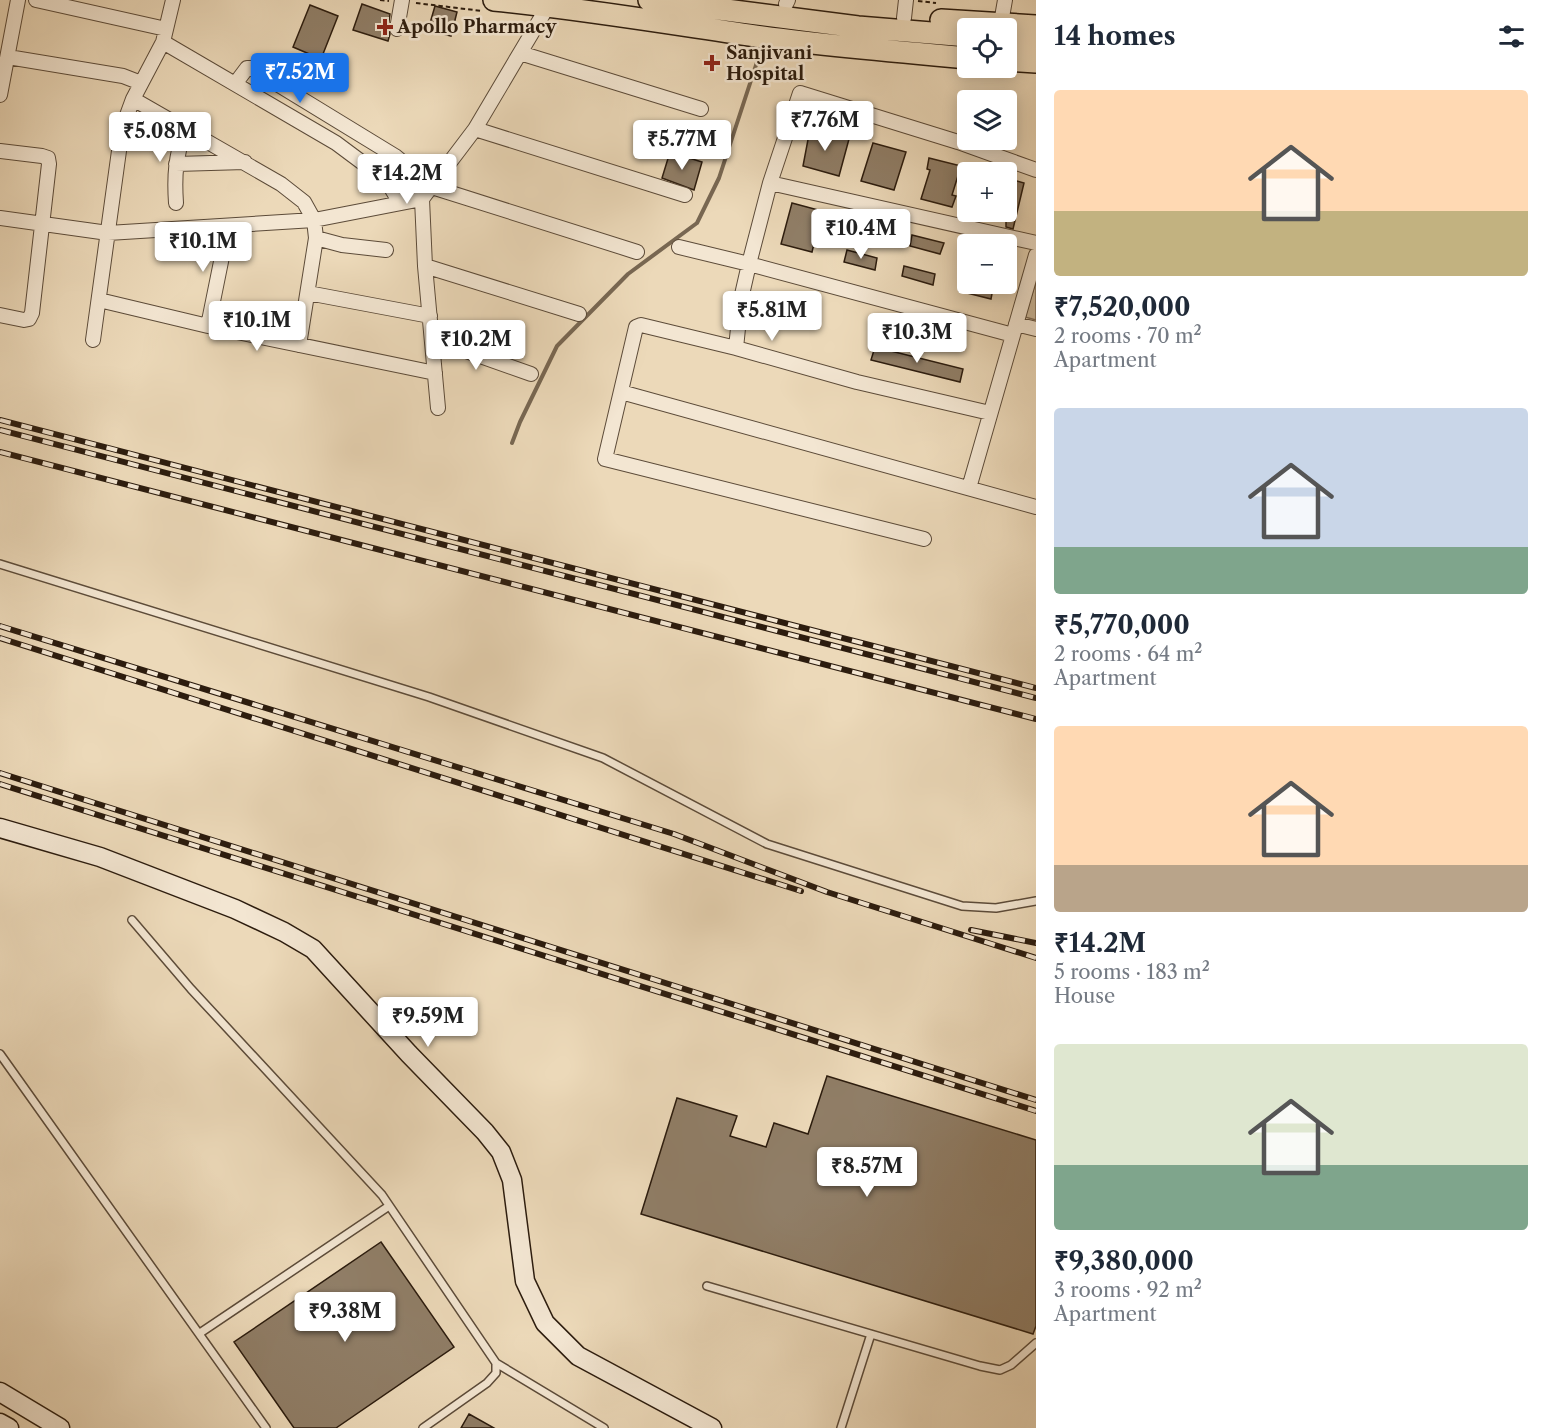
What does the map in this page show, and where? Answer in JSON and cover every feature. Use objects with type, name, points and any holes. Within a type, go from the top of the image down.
[{"type":"main road","points":[[494,0],[764,37],[957,57]]},
{"type":"main road","points":[[649,0],[858,27],[957,35]]},
{"type":"main road","points":[[750,0],[905,9],[957,21]]},
{"type":"main road","points":[[1017,29],[1036,26]]},
{"type":"main road","points":[[1017,35],[1036,41]]},
{"type":"main road","points":[[1017,61],[1036,62]]},
{"type":"street","points":[[0,95],[18,0]]},
{"type":"street","points":[[36,0],[166,28],[336,143],[410,201]]},
{"type":"street","points":[[93,340],[122,129],[133,99],[166,28],[173,0]]},
{"type":"street","points":[[397,29],[402,0]]},
{"type":"street","points":[[1004,18],[1005,0]]},
{"type":"street","points":[[0,218],[108,233],[314,220],[410,201],[432,187],[475,129],[548,6]]},
{"type":"street","points":[[520,53],[701,109]]},
{"type":"street","points":[[8,57],[123,76],[141,83]]},
{"type":"street","points":[[240,77],[251,68],[395,156],[413,171],[410,201],[425,266],[426,315],[432,339],[430,372],[438,408]]},
{"type":"street","points":[[736,348],[741,299],[749,264],[770,183],[800,93],[958,142],[1036,170]]},
{"type":"street","points":[[133,99],[246,162],[304,202],[314,220],[316,238],[299,345]]},
{"type":"street","points":[[176,203],[174,177],[185,129]]},
{"type":"street","points":[[475,129],[685,195]]},
{"type":"street","points":[[0,151],[42,156],[48,159],[49,164],[33,313],[29,319],[24,320],[0,315]]},
{"type":"street","points":[[176,164],[246,162]]},
{"type":"street","points":[[770,183],[1036,243]]},
{"type":"street","points":[[432,187],[637,252]]},
{"type":"street","points":[[208,326],[228,227]]},
{"type":"street","points":[[316,238],[342,245],[386,250]]},
{"type":"street","points":[[679,247],[1014,330],[1036,329]]},
{"type":"street","points":[[969,488],[1036,255]]},
{"type":"street","points":[[425,266],[579,314]]},
{"type":"street","points":[[308,293],[426,315]]},
{"type":"street","points":[[99,300],[208,326],[430,372]]},
{"type":"street","points":[[924,539],[604,459],[638,325],[736,348],[857,382],[990,413]]},
{"type":"street","points":[[432,339],[531,374]]},
{"type":"street","points":[[621,392],[1036,507]]},
{"type":"street","points":[[0,828],[100,857],[235,909],[284,932],[313,949],[408,1054],[485,1131],[501,1152],[512,1180],[525,1281],[545,1323],[578,1356],[712,1428]]},
{"type":"street","points":[[0,1392],[60,1428]]},
{"type":"street","points":[[0,1423],[9,1428]]},
{"type":"lane","points":[[0,564],[429,697],[603,758],[767,844],[962,906],[996,908],[1036,901]]},
{"type":"lane","points":[[132,920],[191,989],[382,1195],[496,1363],[604,1428]]},
{"type":"lane","points":[[0,1054],[266,1428]]},
{"type":"lane","points":[[200,1333],[389,1206]]},
{"type":"lane","points":[[707,1286],[1000,1370],[1021,1358],[1036,1343]]},
{"type":"lane","points":[[841,1428],[871,1334]]},
{"type":"lane","points":[[423,1428],[487,1383],[496,1372],[496,1363]]},
{"type":"shaded area","points":[[1036,281],[1036,320],[1025,317]]},
{"type":"building","points":[[362,4],[390,14],[388,41],[353,30]]},
{"type":"building","points":[[310,5],[338,16],[321,59],[293,47]]},
{"type":"building","points":[[435,6],[457,12],[451,36],[428,30]]},
{"type":"building","points":[[810,129],[849,139],[839,176],[803,166]]},
{"type":"building","points":[[873,143],[906,152],[894,190],[861,181]]},
{"type":"building","points":[[670,152],[702,162],[694,190],[662,178]]},
{"type":"building","points":[[929,158],[957,165],[957,179],[952,195],[956,196],[952,207],[921,199],[930,170],[927,169]]},
{"type":"building","points":[[1017,181],[1024,183],[1017,212]]},
{"type":"building","points":[[792,203],[822,211],[812,252],[781,244]]},
{"type":"building","points":[[855,219],[885,227],[882,238],[851,230]]},
{"type":"building","points":[[1006,222],[1015,222],[1013,229],[1006,227]]},
{"type":"building","points":[[912,235],[944,243],[940,254],[910,246]]},
{"type":"building","points":[[847,250],[877,258],[875,270],[844,262]]},
{"type":"building","points":[[904,266],[935,274],[933,285],[902,276]]},
{"type":"building","points":[[971,294],[992,294],[991,299]]},
{"type":"building","points":[[875,347],[963,369],[960,382],[871,360]]},
{"type":"building","points":[[827,1076],[1036,1140],[1036,1326],[1033,1334],[641,1214],[677,1098],[737,1116],[730,1136],[766,1147],[774,1123],[808,1134]]},
{"type":"building","points":[[381,1242],[454,1347],[336,1428],[294,1428],[234,1342]]},
{"type":"building","points":[[469,1414],[494,1428],[461,1428]]},
{"type":"waterway","points":[[512,443],[557,346],[628,274],[697,223],[719,178],[759,56]]},
{"type":"railway","points":[[0,420],[1036,688]]},
{"type":"railway","points":[[0,430],[1036,698]]},
{"type":"railway","points":[[0,452],[1036,719]]},
{"type":"railway","points":[[0,626],[674,834],[827,892],[1036,958]]},
{"type":"railway","points":[[0,638],[801,891]]},
{"type":"railway","points":[[0,773],[1036,1100]]},
{"type":"railway","points":[[0,784],[1036,1111]]},
{"type":"railway","points":[[971,930],[1036,943]]},
{"type":"place","name":"Apollo Pharmacy","points":[[385,27]]},
{"type":"place","name":"Sanjivani Hospital","points":[[712,63]]}]
